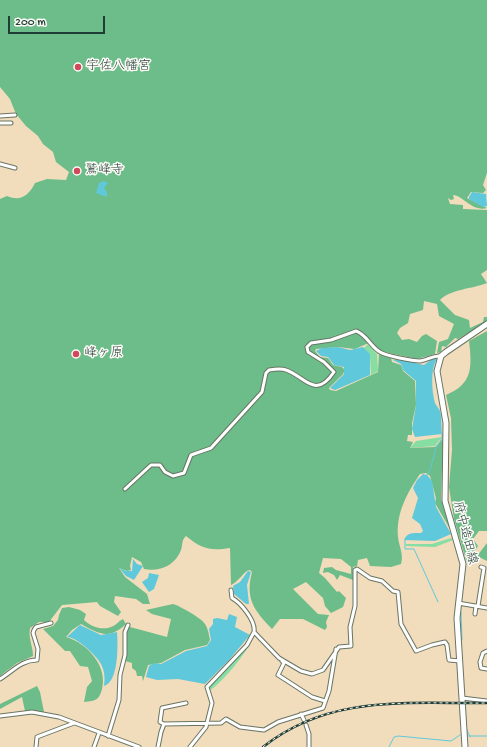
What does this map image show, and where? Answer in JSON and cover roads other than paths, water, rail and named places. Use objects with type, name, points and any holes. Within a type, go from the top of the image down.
[{"type":"main road","points":[[441,356],[453,346],[487,324]]},
{"type":"main road","name":"府中造田線","points":[[441,356],[437,370],[446,423],[445,501],[463,564],[463,578],[458,603],[457,618],[465,747]]},
{"type":"street","points":[[0,116],[16,115]]},
{"type":"street","points":[[0,123],[11,123]]},
{"type":"street","points":[[0,164],[15,168]]},
{"type":"street","points":[[125,489],[151,465],[160,466],[165,472],[173,476],[184,473],[191,455],[211,448],[262,392],[266,373],[270,370],[287,370],[308,385],[314,386],[322,384],[334,372],[324,362],[308,352],[307,347],[311,343],[331,340],[356,330],[360,332],[375,348],[383,353],[420,361],[434,356],[441,356]]},
{"type":"street","points":[[475,614],[484,568],[481,567]]},
{"type":"street","points":[[279,658],[301,671],[314,674],[323,670],[339,646],[351,646],[350,627],[355,606],[354,578],[355,570],[357,569],[370,578],[382,581],[393,591],[398,592],[401,624],[416,651],[432,644],[445,642],[449,660],[460,661]]},
{"type":"street","points":[[190,747],[206,728],[212,702],[207,687],[247,644],[254,632],[255,626],[240,603],[232,598],[230,590]]},
{"type":"street","points":[[458,603],[487,608]]},
{"type":"street","points":[[0,679],[14,667],[32,660],[37,660],[38,649],[33,633],[34,630],[36,627],[51,623]]},
{"type":"street","points":[[108,736],[118,700],[120,675],[125,655],[124,632],[128,625]]},
{"type":"street","points":[[254,632],[284,664],[278,675],[312,697],[325,700]]},
{"type":"street","points":[[160,722],[164,724],[207,724],[221,723],[226,719],[240,727],[264,730],[278,722],[323,708],[329,691],[336,649]]},
{"type":"street","points":[[487,651],[483,653],[480,662],[482,668],[487,669]]},
{"type":"street","points":[[462,698],[487,700]]},
{"type":"street","points":[[161,732],[160,722],[162,708],[186,703]]},
{"type":"street","points":[[0,716],[32,712],[60,717],[139,747]]},
{"type":"street","points":[[301,714],[304,720]]},
{"type":"street","points":[[36,747],[37,737],[74,723]]},
{"type":"street","points":[[158,747],[164,724]]},
{"type":"street","points":[[306,725],[309,734],[309,747]]},
{"type":"street","points":[[94,747],[99,733]]},
{"type":"water","points":[[104,181],[108,183],[104,188],[107,192],[107,197],[96,193],[99,183]]},
{"type":"water","points":[[472,192],[486,194],[487,206],[483,207],[469,199]]},
{"type":"water","points":[[338,347],[350,350],[363,347],[370,354],[370,375],[335,390],[330,388],[344,374],[344,367],[334,365],[328,357],[321,356],[316,351],[322,348]]},
{"type":"water","points":[[435,357],[437,359],[432,374],[432,387],[435,403],[441,414],[442,434],[415,437],[412,429],[416,405],[416,381],[403,370],[401,364],[393,360],[397,359],[424,365]]},
{"type":"water","points":[[423,474],[427,475],[432,481],[436,507],[451,534],[435,541],[404,540],[409,534],[421,533],[423,531],[420,524],[412,518],[418,498],[413,488],[417,480]]},
{"type":"water","points":[[133,559],[137,564],[143,566],[134,580],[126,576],[119,568],[126,571],[132,571]]},
{"type":"water","points":[[248,571],[251,572],[247,585],[249,604],[246,604],[234,594],[233,586],[240,582]]},
{"type":"water","points":[[149,573],[159,575],[154,589],[149,592],[142,582],[148,578]]},
{"type":"water","points":[[229,614],[237,617],[235,627],[250,635],[229,660],[205,684],[178,679],[157,680],[146,677],[149,666],[154,663],[161,664],[186,651],[207,646],[211,640],[209,629],[213,624],[213,619],[217,618],[227,620]]},
{"type":"water","points":[[80,625],[101,635],[117,632],[118,645],[115,670],[109,683],[104,686],[104,673],[99,661],[81,643],[67,637]]},
{"type":"waterway","points":[[427,475],[430,470],[436,448],[442,438],[442,434]]},
{"type":"waterway","points":[[405,540],[405,549],[414,549],[438,602]]},
{"type":"waterway","points":[[461,612],[462,640]]},
{"type":"waterway","points":[[465,699],[466,728],[470,737]]},
{"type":"waterway","points":[[389,747],[394,737],[398,736],[451,741],[460,735]]},
{"type":"waterway","points":[[469,736],[487,736]]},
{"type":"railway","points":[[263,747],[289,730],[315,718],[342,710],[399,703],[487,703]]},
{"type":"place","name":"宇佐八幡宮","points":[[78,67]]},
{"type":"place","name":"鷲峰寺","points":[[77,171]]},
{"type":"place","name":"峰ヶ原","points":[[76,354]]}]
